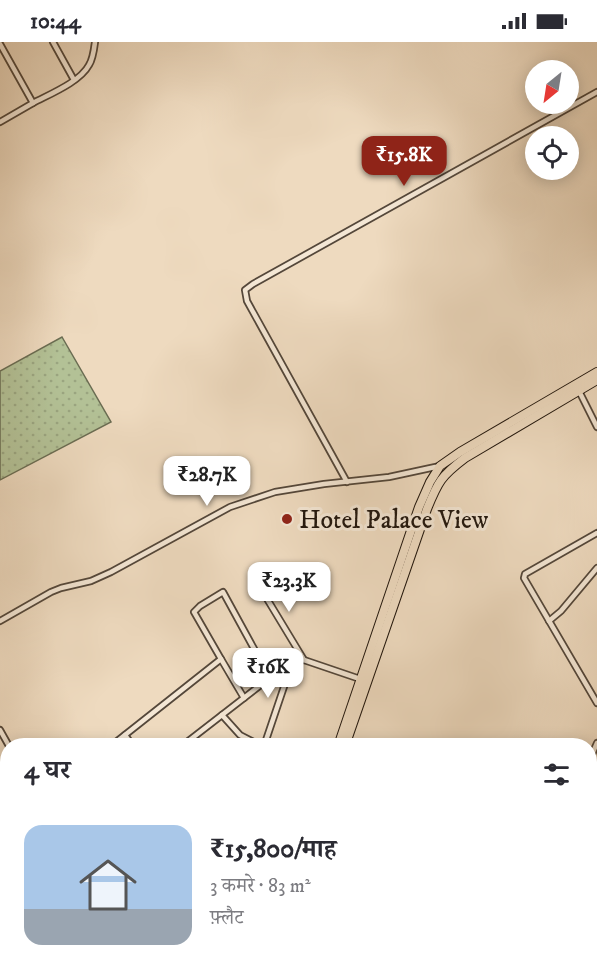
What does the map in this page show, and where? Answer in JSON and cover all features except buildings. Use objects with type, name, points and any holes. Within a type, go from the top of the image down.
[{"type":"main road","points":[[341,738],[419,507],[440,466],[597,372]]},
{"type":"main road","points":[[348,738],[437,485],[447,471],[465,458],[597,380]]},
{"type":"street","points":[[52,42],[74,80]]},
{"type":"street","points":[[0,122],[83,73],[89,66],[95,42]]},
{"type":"street","points":[[0,44],[2,54],[33,103]]},
{"type":"street","points":[[347,482],[247,301],[245,290],[597,92]]},
{"type":"street","points":[[579,391],[597,427]]},
{"type":"street","points":[[0,621],[51,592],[90,581],[111,572],[230,507],[275,492],[389,477],[440,466]]},
{"type":"street","points":[[597,533],[525,574],[525,581],[595,693],[597,703]]},
{"type":"street","points":[[549,621],[561,611],[597,568]]},
{"type":"street","points":[[255,579],[304,660]]},
{"type":"street","points":[[244,698],[194,612],[200,606],[223,592],[270,678]]},
{"type":"street","points":[[121,738],[221,659]]},
{"type":"street","points":[[192,738],[293,660],[304,660],[360,679]]},
{"type":"street","points":[[266,738],[293,660]]},
{"type":"street","points":[[222,715],[240,735],[246,738]]},
{"type":"green space","points":[[62,337],[111,422],[0,480],[0,371]]},
{"type":"place","name":"Hotel Palace View","points":[[287,519]]}]
